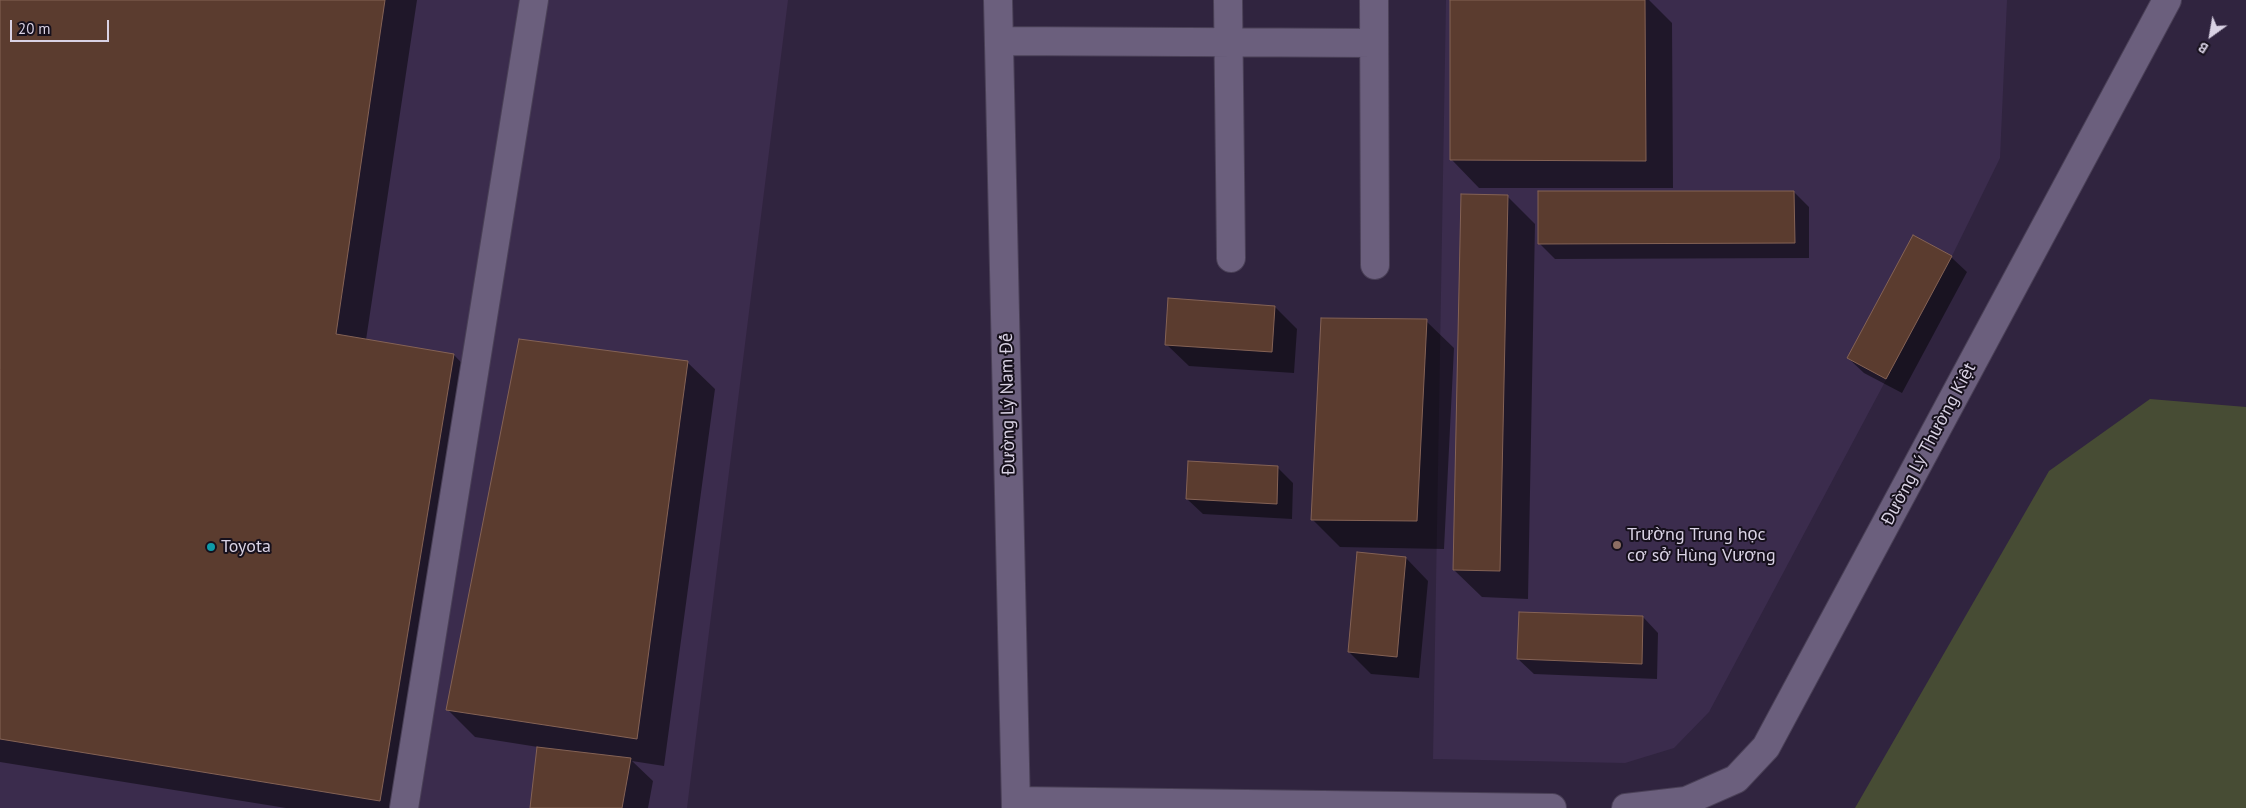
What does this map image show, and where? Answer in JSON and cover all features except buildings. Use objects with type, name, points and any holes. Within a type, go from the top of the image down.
[{"type":"street","points":[[404,808],[534,0]]},
{"type":"street","name":"Đường Lý Nam Đế","points":[[998,0],[1016,804]]},
{"type":"street","points":[[1228,0],[1230,258]]},
{"type":"street","points":[[1374,0],[1375,265]]},
{"type":"street","name":"Đường Lý Thường Kiệt","points":[[1626,808],[1714,798],[1736,779],[1766,747],[2167,0]]},
{"type":"street","points":[[999,40],[1374,43]]},
{"type":"street","points":[[1016,804],[1552,808]]},
{"type":"shaded area","points":[[0,0],[788,0],[687,808],[0,808]]},
{"type":"shaded area","name":"Trường Trung học cơ sở Hùng Vương","points":[[1446,0],[2007,0],[2000,158],[1952,256],[1709,712],[1674,748],[1625,763],[1433,759]]},
{"type":"green space","points":[[2150,399],[2246,407],[2246,808],[1855,808],[2049,471]]},
{"type":"place","name":"Trường Trung học cơ sở Hùng Vương","points":[[1617,545]]},
{"type":"place","name":"Toyota","points":[[211,547]]}]
